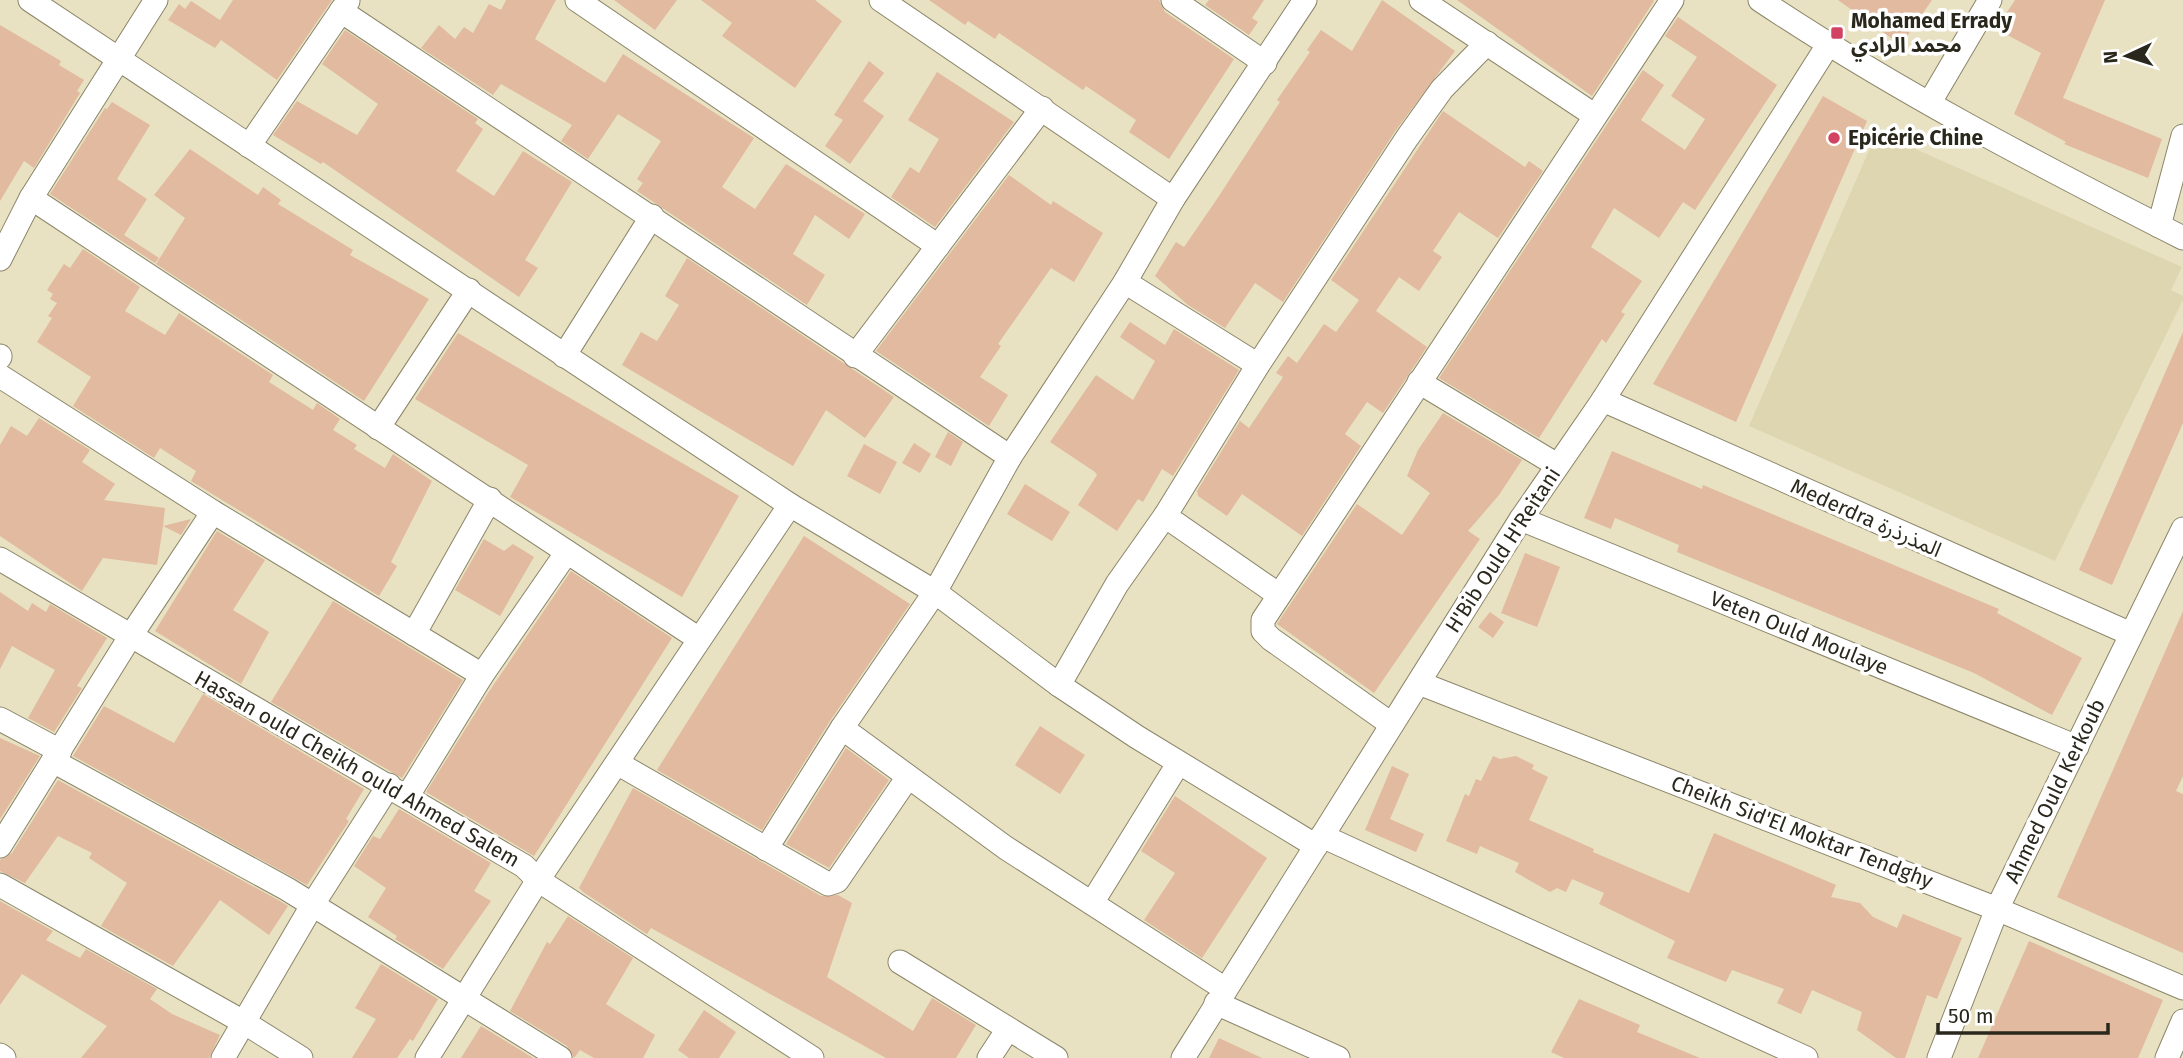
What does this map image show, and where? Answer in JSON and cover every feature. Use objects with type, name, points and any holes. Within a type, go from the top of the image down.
[{"type":"street","points":[[30,0],[790,505],[935,592],[1059,685],[1178,764],[1319,841],[1807,1058]]},
{"type":"street","points":[[0,259],[31,198],[156,0]]},
{"type":"street","points":[[578,0],[938,246]]},
{"type":"street","points":[[881,0],[1173,199]]},
{"type":"street","points":[[1173,0],[1265,63]]},
{"type":"street","points":[[766,849],[842,728],[935,592],[1010,457],[1125,282],[1173,199],[1305,0]]},
{"type":"street","points":[[1421,0],[1594,115]]},
{"type":"street","points":[[1391,724],[1263,631],[1263,620],[1672,0]]},
{"type":"street","points":[[1760,0],[1828,45],[2054,173],[2183,238]]},
{"type":"street","points":[[1930,102],[1990,0]]},
{"type":"street","points":[[249,146],[345,6],[855,356],[1010,457]]},
{"type":"street","points":[[1059,685],[1117,584],[1165,516],[1258,365],[1443,89],[1487,43]]},
{"type":"street","name":"H'Bib Ould H'Reitani","points":[[1183,1058],[1521,519],[1603,400],[1828,45]]},
{"type":"street","points":[[855,356],[1042,108]]},
{"type":"street","points":[[2159,226],[2183,136]]},
{"type":"street","points":[[31,198],[699,639]]},
{"type":"street","points":[[564,356],[652,216]]},
{"type":"street","points":[[1125,282],[1258,365]]},
{"type":"street","points":[[379,428],[469,290]]},
{"type":"street","points":[[0,376],[213,512],[482,675]]},
{"type":"street","points":[[1419,382],[1557,465]]},
{"type":"street","name":"Mederdra المذرذرة","points":[[1603,400],[2131,634]]},
{"type":"street","points":[[414,634],[490,499]]},
{"type":"street","points":[[427,1058],[538,880],[790,505]]},
{"type":"street","points":[[0,846],[130,637],[213,512]]},
{"type":"street","points":[[1165,516],[1279,595]]},
{"type":"street","name":"Veten Ould Moulaye","points":[[1521,519],[2077,747]]},
{"type":"street","name":"Ahmed Ould Kerkoub","points":[[1939,1058],[1997,909],[2183,529]]},
{"type":"street","points":[[223,1058],[313,904],[482,675],[567,552]]},
{"type":"street","name":"Hassan ould Cheikh ould Ahmed Salem","points":[[0,559],[524,866],[538,880],[812,1058]]},
{"type":"street","name":"Cheikh Sid'El Moktar Tendghy","points":[[1419,683],[1997,909],[2183,988]]},
{"type":"street","points":[[0,719],[57,756],[313,904],[560,1058]]},
{"type":"street","points":[[842,728],[1006,848],[1092,903],[1221,996],[1338,1058]]},
{"type":"street","points":[[617,763],[824,883],[833,883],[908,777]]},
{"type":"street","points":[[1092,903],[1178,764]]},
{"type":"street","points":[[0,885],[245,1023],[301,1058]]},
{"type":"street","points":[[900,962],[1056,1058]]},
{"type":"street","points":[[2167,1058],[2183,1021]]},
{"type":"street","points":[[989,1058],[1008,1028]]},
{"type":"shaded area","points":[[1877,132],[2182,267],[2171,290],[2183,296],[2183,300],[2055,561],[1749,426]]},
{"type":"building","points":[[233,0],[332,0],[277,80],[221,40],[215,48],[168,20],[179,4],[185,9],[191,1],[220,20]]},
{"type":"building","points":[[506,0],[556,0],[535,39],[605,83],[623,54],[754,138],[722,187],[755,209],[786,164],[865,214],[849,239],[815,215],[793,254],[825,275],[807,305],[637,191],[643,183],[637,179],[661,141],[618,114],[588,159],[561,141],[572,125],[501,84],[493,95],[421,48],[439,25],[455,39],[464,27],[473,33],[489,4],[501,10]]},
{"type":"building","points":[[614,0],[677,0],[655,30]]},
{"type":"building","points":[[701,0],[815,0],[842,21],[795,88],[722,36],[732,23]]},
{"type":"building","points":[[929,0],[1159,0],[1165,12],[1234,59],[1169,159],[1129,132],[1136,120],[1086,86],[1083,90],[999,33],[995,39],[968,21],[965,25]]},
{"type":"building","points":[[1209,0],[1264,0],[1252,18],[1258,22],[1249,35],[1205,5]]},
{"type":"building","points":[[1382,0],[1455,51],[1396,130],[1283,302],[1255,283],[1225,328],[1188,305],[1155,276],[1176,242],[1184,247],[1217,199],[1280,102],[1277,100],[1310,52],[1307,50],[1321,30],[1352,51]]},
{"type":"building","points":[[1457,0],[1653,0],[1654,1],[1592,96]]},
{"type":"building","points":[[1838,0],[1932,0],[1901,45]]},
{"type":"building","points":[[2015,0],[2105,0],[2063,98],[2162,139],[2148,178],[2064,144],[2066,142],[2014,114],[2041,53],[1996,29]]},
{"type":"building","points":[[1678,17],[1777,85],[1695,210],[1683,202],[1659,238],[1614,208],[1591,247],[1642,281],[1621,312],[1625,314],[1606,343],[1602,339],[1539,438],[1439,378],[1643,70],[1664,85],[1641,120],[1685,150],[1705,119],[1671,96],[1697,57],[1665,36]]},
{"type":"building","points":[[0,25],[61,61],[59,65],[84,80],[77,91],[80,93],[34,168],[24,161],[0,201]]},
{"type":"building","points":[[345,30],[478,119],[475,123],[483,129],[456,171],[494,196],[523,151],[572,182],[525,260],[538,268],[519,297],[323,162],[321,164],[273,135],[297,101],[357,135],[378,104],[322,64]]},
{"type":"building","points":[[869,61],[884,73],[863,101],[884,116],[850,164],[825,146],[843,120],[834,115]]},
{"type":"building","points":[[937,72],[1014,122],[935,227],[891,197],[910,167],[919,173],[939,139],[908,120]]},
{"type":"building","points":[[1823,96],[1867,121],[1736,422],[1653,384]]},
{"type":"building","points":[[112,102],[150,125],[117,179],[147,199],[124,235],[159,258],[155,263],[50,194],[105,108]]},
{"type":"building","points":[[1443,111],[1525,167],[1529,161],[1543,171],[1498,238],[1459,212],[1433,251],[1442,257],[1419,291],[1399,277],[1376,311],[1427,347],[1383,413],[1367,402],[1345,434],[1361,446],[1302,536],[1242,494],[1227,516],[1198,496],[1197,491],[1240,421],[1249,428],[1283,377],[1276,373],[1288,356],[1297,363],[1324,324],[1336,332],[1359,300],[1331,280]]},
{"type":"building","points":[[190,149],[258,195],[263,187],[281,200],[278,204],[353,250],[350,255],[429,299],[364,401],[156,264],[185,218],[154,195]]},
{"type":"building","points":[[1009,175],[1051,205],[1053,201],[1103,233],[1074,282],[1051,268],[998,344],[1001,346],[980,377],[1008,395],[989,426],[876,351]]},
{"type":"building","points":[[83,249],[140,287],[125,311],[165,335],[179,313],[273,375],[269,382],[313,410],[317,403],[340,419],[333,430],[357,445],[354,449],[385,468],[393,454],[432,481],[391,562],[397,566],[379,596],[191,481],[196,471],[160,448],[154,458],[73,406],[91,377],[37,342],[52,318],[48,316],[57,303],[50,299],[53,294],[47,290],[64,264],[70,268]]},
{"type":"building","points":[[687,258],[894,397],[865,438],[826,410],[793,466],[622,365],[641,332],[657,341],[679,305],[665,296]]},
{"type":"building","points":[[1130,322],[1165,345],[1174,329],[1239,370],[1173,476],[1162,469],[1143,502],[1138,499],[1117,531],[1078,505],[1097,475],[1095,472],[1050,442],[1096,375],[1133,400],[1155,361],[1120,337]]},
{"type":"building","points":[[2183,332],[2183,423],[2112,585],[2079,570]]},
{"type":"building","points":[[458,333],[739,496],[682,597],[510,497],[528,465],[415,399]]},
{"type":"building","points":[[1443,413],[1522,460],[1499,495],[1468,531],[1480,539],[1374,693],[1277,624],[1357,504],[1402,535],[1430,493],[1407,476],[1418,450]]},
{"type":"building","points":[[39,418],[90,450],[82,462],[115,484],[104,500],[165,508],[157,565],[103,558],[82,591],[0,536],[0,445],[11,426],[27,436]]},
{"type":"building","points":[[948,432],[963,442],[951,466],[935,457]]},
{"type":"building","points":[[914,443],[931,454],[920,473],[902,463]]},
{"type":"building","points":[[864,444],[897,462],[880,494],[847,476]]},
{"type":"building","points":[[1612,451],[1702,489],[1703,485],[1999,609],[1997,613],[2082,658],[2052,715],[1974,673],[1677,552],[1679,545],[1615,518],[1611,529],[1584,518]]},
{"type":"building","points":[[1025,484],[1070,512],[1052,541],[1007,514]]},
{"type":"building","points":[[191,519],[181,535],[163,526]]},
{"type":"building","points":[[217,531],[265,560],[233,610],[269,632],[241,684],[155,631]]},
{"type":"building","points":[[804,536],[910,604],[830,721],[762,830],[657,770]]},
{"type":"building","points":[[484,539],[504,551],[513,544],[534,557],[500,616],[455,590]]},
{"type":"building","points":[[1525,553],[1560,567],[1537,627],[1501,613]]},
{"type":"building","points":[[571,571],[672,638],[534,856],[426,792],[488,693]]},
{"type":"building","points":[[0,592],[28,611],[32,603],[46,612],[50,604],[107,638],[77,686],[82,688],[54,732],[28,718],[55,670],[12,646],[0,669]]},
{"type":"building","points":[[333,601],[463,680],[402,778],[271,702]]},
{"type":"building","points":[[2183,611],[2183,776],[2176,791],[2183,794],[2183,953],[2057,897]]},
{"type":"building","points":[[1490,612],[1504,622],[1493,638],[1478,627]]},
{"type":"building","points":[[203,694],[364,789],[346,819],[349,821],[307,885],[73,756],[104,706],[174,743]]},
{"type":"building","points":[[1040,726],[1085,755],[1060,794],[1015,765]]},
{"type":"building","points":[[0,738],[40,756],[0,819]]},
{"type":"building","points":[[846,748],[889,780],[829,868],[786,844]]},
{"type":"building","points":[[1493,756],[1500,759],[1516,756],[1534,765],[1532,769],[1548,777],[1529,820],[1594,849],[1593,852],[1689,893],[1714,833],[1836,885],[1831,897],[1860,903],[1873,917],[1897,928],[1903,914],[1962,938],[1937,999],[1927,995],[1905,1058],[1896,1058],[1857,1030],[1862,1012],[1812,990],[1801,1014],[1777,1003],[1784,989],[1732,970],[1726,982],[1667,958],[1675,941],[1599,904],[1604,893],[1572,879],[1566,892],[1557,888],[1550,892],[1515,872],[1519,863],[1480,846],[1477,854],[1446,841],[1465,794],[1469,796],[1476,779],[1481,781]]},
{"type":"building","points":[[1392,766],[1409,774],[1390,819],[1424,834],[1416,852],[1365,830]]},
{"type":"building","points":[[58,780],[288,906],[269,935],[220,900],[173,966],[101,926],[127,883],[89,858],[92,853],[58,836],[25,883],[0,871],[0,860],[12,853]]},
{"type":"building","points":[[633,788],[821,896],[838,895],[852,903],[827,977],[913,1031],[932,998],[976,1025],[956,1058],[886,1058],[651,928],[647,934],[583,892],[579,888]]},
{"type":"building","points":[[1175,796],[1267,858],[1202,958],[1144,920],[1175,873],[1141,851]]},
{"type":"building","points":[[399,809],[491,863],[474,891],[491,901],[443,969],[395,939],[397,936],[368,917],[386,888],[354,866],[373,836],[380,839]]},
{"type":"building","points":[[0,901],[53,931],[46,940],[80,958],[86,949],[157,989],[150,999],[172,1014],[220,1035],[209,1058],[81,1058],[107,1026],[22,974],[0,1005]]},
{"type":"building","points":[[568,916],[633,958],[606,1004],[655,1035],[643,1058],[594,1058],[580,1050],[574,1058],[567,1046],[510,1011],[547,942],[550,944]]},
{"type":"building","points":[[2029,941],[2163,1000],[2138,1058],[1978,1058]]},
{"type":"building","points":[[381,964],[438,999],[413,1041],[410,1039],[397,1058],[352,1058],[376,1019],[355,1008]]},
{"type":"building","points":[[1579,999],[1640,1025],[1637,1032],[1700,1058],[1564,1058],[1551,1052]]},
{"type":"building","points":[[704,1010],[736,1032],[719,1058],[689,1058],[678,1050]]},
{"type":"building","points":[[481,1026],[533,1058],[461,1058]]},
{"type":"building","points":[[1219,1038],[1262,1058],[1209,1058]]},
{"type":"place","name":"Mohamed Errady محمد الرادي","points":[[1837,33]]},
{"type":"place","name":"Epicérie Chine","points":[[1834,138]]}]
